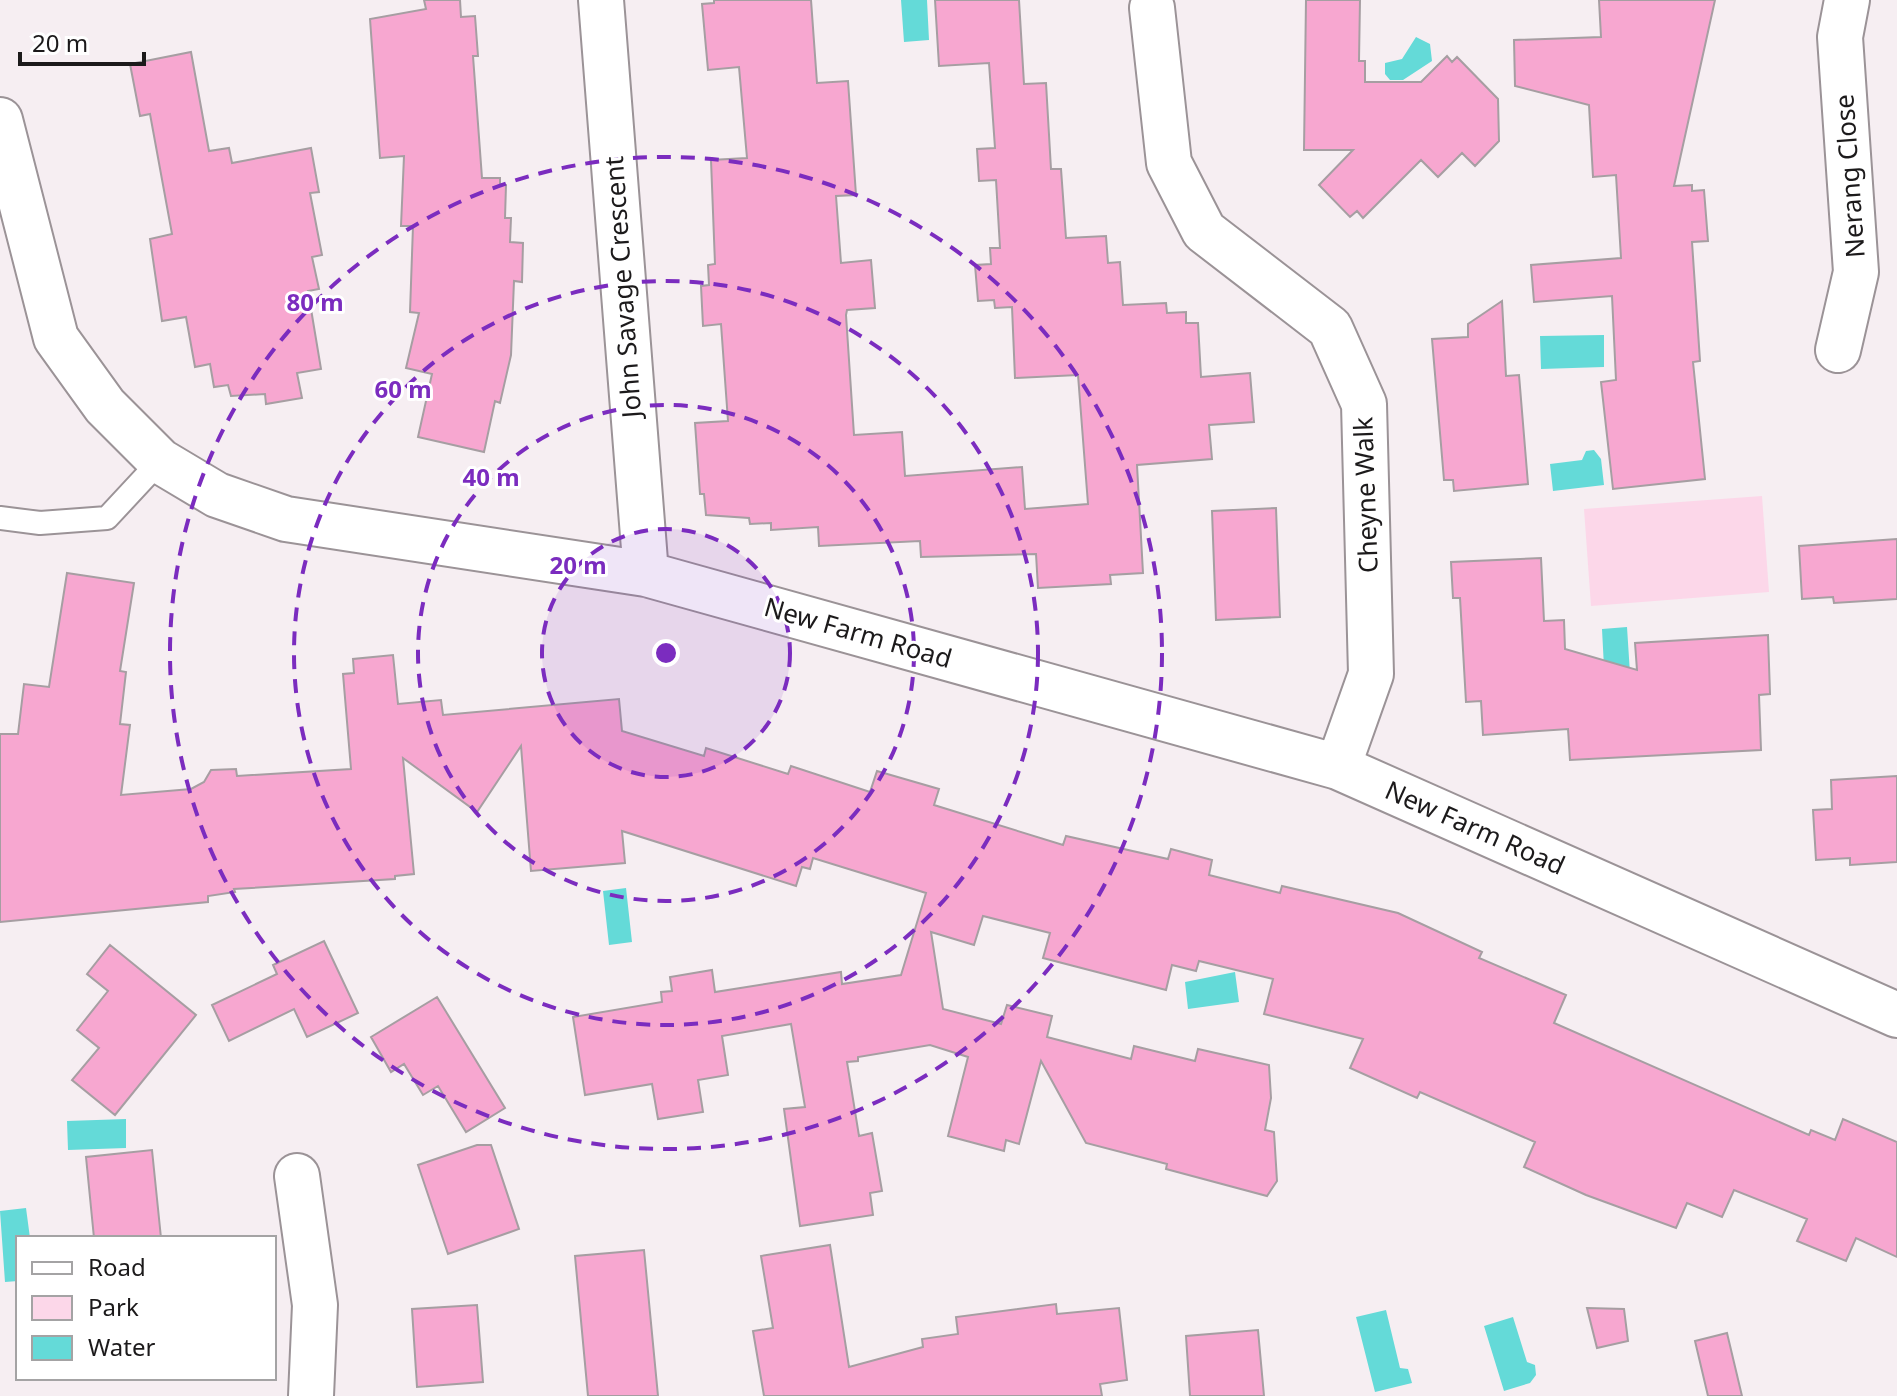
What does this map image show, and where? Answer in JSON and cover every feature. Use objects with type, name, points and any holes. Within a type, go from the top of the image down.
[{"type":"street","name":"John Savage Crescent","points":[[601,0],[646,574]]},
{"type":"street","name":"Nerang Close","points":[[1838,350],[1856,272],[1840,37],[1847,0]]},
{"type":"street","name":"Cheyne Walk","points":[[1152,8],[1169,163],[1204,231],[1330,328],[1364,404],[1371,674],[1338,767]]},
{"type":"street","name":"New Farm Road","points":[[0,120],[56,338],[105,406],[160,461],[217,495],[286,519],[646,574],[1338,767],[1897,1015]]},
{"type":"street","points":[[297,1176],[315,1305],[311,1396]]},
{"type":"lane","points":[[0,518],[40,523],[107,518],[160,461]]},
{"type":"green space","points":[[1762,496],[1769,592],[1591,606],[1584,509]]},
{"type":"water","points":[[901,0],[927,0],[929,40],[904,42]]},
{"type":"water","points":[[1416,37],[1430,44],[1432,61],[1403,80],[1390,80],[1385,74],[1385,63],[1402,59]]},
{"type":"water","points":[[1604,335],[1604,367],[1541,369],[1540,336]]},
{"type":"water","points":[[1594,450],[1601,459],[1604,485],[1553,491],[1550,464],[1582,460],[1586,451]]},
{"type":"water","points":[[1627,627],[1632,705],[1606,706],[1602,629]]},
{"type":"water","points":[[626,888],[632,942],[609,945],[603,891]]},
{"type":"water","points":[[1235,972],[1239,1002],[1188,1009],[1185,982]]},
{"type":"water","points":[[126,1119],[126,1148],[68,1150],[67,1121]]},
{"type":"water","points":[[26,1208],[30,1236],[16,1236],[16,1281],[5,1282],[0,1211]]},
{"type":"water","points":[[1386,1310],[1400,1368],[1408,1369],[1412,1383],[1375,1392],[1356,1317]]},
{"type":"water","points":[[1513,1317],[1527,1362],[1535,1365],[1536,1375],[1530,1383],[1504,1391],[1484,1326]]},
{"type":"building","points":[[424,0],[460,0],[461,17],[475,16],[478,56],[473,56],[482,178],[500,178],[500,184],[506,185],[505,218],[511,218],[510,242],[523,243],[522,282],[514,281],[511,355],[500,403],[495,401],[484,452],[418,437],[432,374],[406,368],[419,313],[410,312],[413,226],[401,226],[404,156],[380,158],[370,19],[426,9]]},
{"type":"building","points":[[714,0],[811,0],[817,83],[848,81],[856,195],[836,196],[841,263],[871,260],[875,308],[847,310],[846,315],[854,435],[902,432],[905,476],[1022,467],[1025,509],[1088,504],[1078,375],[1015,378],[1012,307],[995,308],[994,300],[978,301],[975,265],[991,264],[990,248],[1000,248],[996,180],[979,181],[977,149],[995,148],[989,63],[939,66],[935,0],[1019,0],[1024,84],[1046,83],[1051,169],[1061,169],[1066,238],[1106,236],[1108,263],[1120,262],[1123,305],[1166,303],[1167,313],[1186,312],[1186,323],[1198,323],[1201,377],[1250,373],[1254,422],[1209,425],[1212,459],[1137,465],[1143,573],[1110,575],[1111,584],[1038,588],[1036,554],[921,557],[920,541],[819,546],[818,527],[771,530],[771,523],[750,524],[749,518],[706,515],[704,494],[700,494],[695,423],[728,421],[721,324],[703,326],[701,286],[709,285],[708,265],[715,264],[711,160],[747,158],[739,67],[708,70],[702,4],[714,3]]},
{"type":"building","points":[[1306,0],[1360,0],[1359,61],[1365,61],[1365,82],[1421,82],[1447,56],[1452,62],[1457,57],[1498,99],[1499,141],[1475,166],[1462,153],[1438,177],[1421,160],[1363,218],[1357,211],[1350,217],[1319,185],[1353,150],[1304,150]]},
{"type":"building","points":[[1599,0],[1715,0],[1674,186],[1692,185],[1692,191],[1704,190],[1708,241],[1692,242],[1700,361],[1693,362],[1705,479],[1613,489],[1601,382],[1616,380],[1612,296],[1534,302],[1531,265],[1621,258],[1616,175],[1593,177],[1589,105],[1515,86],[1514,40],[1601,37]]},
{"type":"building","points":[[191,52],[209,151],[229,148],[232,163],[311,148],[319,192],[310,193],[322,255],[312,257],[319,289],[308,291],[321,369],[297,373],[302,398],[266,404],[265,394],[231,396],[228,385],[214,387],[210,364],[195,367],[186,317],[162,321],[150,239],[172,234],[150,114],[140,116],[130,64]]},
{"type":"building","points":[[1502,301],[1506,376],[1519,375],[1528,484],[1454,491],[1453,480],[1444,480],[1432,339],[1468,337],[1468,324]]},
{"type":"building","points":[[1276,508],[1280,617],[1216,620],[1212,511]]},
{"type":"building","points":[[1897,539],[1897,599],[1834,603],[1833,597],[1802,599],[1799,546]]},
{"type":"building","points":[[1541,558],[1544,621],[1564,620],[1565,649],[1637,670],[1635,643],[1768,635],[1770,694],[1759,695],[1761,750],[1570,760],[1568,729],[1483,735],[1481,701],[1466,702],[1460,598],[1453,598],[1451,562]]},
{"type":"building","points":[[67,573],[134,583],[120,671],[126,672],[120,724],[130,725],[121,795],[191,789],[204,782],[211,770],[236,769],[237,776],[351,769],[343,674],[354,673],[353,659],[393,655],[398,704],[441,700],[443,715],[619,699],[622,731],[704,756],[706,748],[788,774],[791,766],[870,792],[877,771],[939,789],[934,805],[1063,845],[1066,836],[1168,859],[1171,849],[1212,860],[1209,875],[1280,893],[1282,886],[1398,913],[1482,952],[1479,958],[1566,995],[1554,1023],[1809,1135],[1811,1130],[1835,1140],[1843,1119],[1897,1142],[1897,1257],[1856,1238],[1846,1261],[1797,1241],[1807,1219],[1734,1190],[1722,1217],[1687,1203],[1676,1228],[1586,1195],[1524,1167],[1535,1142],[1420,1092],[1417,1098],[1350,1068],[1363,1039],[1264,1014],[1273,979],[1199,961],[1196,971],[1172,965],[1166,990],[1043,958],[1050,933],[983,916],[974,945],[931,932],[943,1009],[1001,1024],[1007,1005],[1052,1016],[1047,1037],[1131,1059],[1134,1046],[1195,1061],[1198,1049],[1269,1065],[1271,1098],[1265,1130],[1274,1132],[1277,1181],[1267,1196],[1166,1169],[1167,1164],[1086,1143],[1041,1061],[1019,1144],[1006,1140],[1004,1151],[948,1136],[968,1057],[930,1045],[858,1057],[858,1061],[847,1062],[859,1136],[872,1133],[882,1191],[870,1193],[873,1215],[800,1226],[784,1109],[805,1107],[791,1024],[722,1036],[728,1075],[698,1080],[703,1112],[658,1119],[652,1084],[585,1095],[573,1017],[662,1002],[661,992],[672,991],[670,977],[712,970],[715,992],[841,972],[842,984],[901,975],[926,893],[813,858],[810,869],[802,867],[796,886],[622,831],[625,863],[531,871],[521,746],[477,812],[403,758],[414,874],[395,876],[395,879],[234,889],[235,892],[208,896],[208,902],[0,922],[0,734],[18,734],[24,684],[49,687]]},
{"type":"building","points":[[1897,776],[1897,862],[1850,865],[1850,858],[1816,860],[1813,810],[1832,809],[1831,780]]},
{"type":"building","points":[[324,941],[358,1013],[307,1037],[294,1009],[229,1041],[212,1005],[277,974],[273,965]]},
{"type":"building","points":[[110,945],[196,1015],[115,1115],[72,1080],[99,1048],[77,1030],[108,991],[87,974]]},
{"type":"building","points":[[437,997],[505,1108],[466,1132],[438,1086],[423,1095],[404,1064],[391,1072],[371,1037]]},
{"type":"building","points":[[477,1145],[491,1145],[519,1229],[448,1254],[418,1165]]},
{"type":"building","points":[[152,1150],[161,1236],[94,1236],[86,1157]]},
{"type":"building","points":[[830,1245],[849,1367],[923,1347],[922,1339],[958,1334],[956,1317],[1056,1304],[1057,1314],[1119,1308],[1127,1380],[1100,1384],[1102,1396],[764,1396],[753,1331],[773,1328],[761,1256]]},
{"type":"building","points":[[644,1250],[658,1396],[588,1396],[575,1256]]},
{"type":"building","points":[[477,1305],[483,1382],[417,1387],[412,1309]]},
{"type":"building","points":[[1587,1308],[1624,1309],[1628,1341],[1597,1348]]},
{"type":"building","points":[[1258,1330],[1264,1396],[1190,1396],[1186,1336]]},
{"type":"building","points":[[1727,1333],[1742,1396],[1708,1396],[1695,1341]]}]
